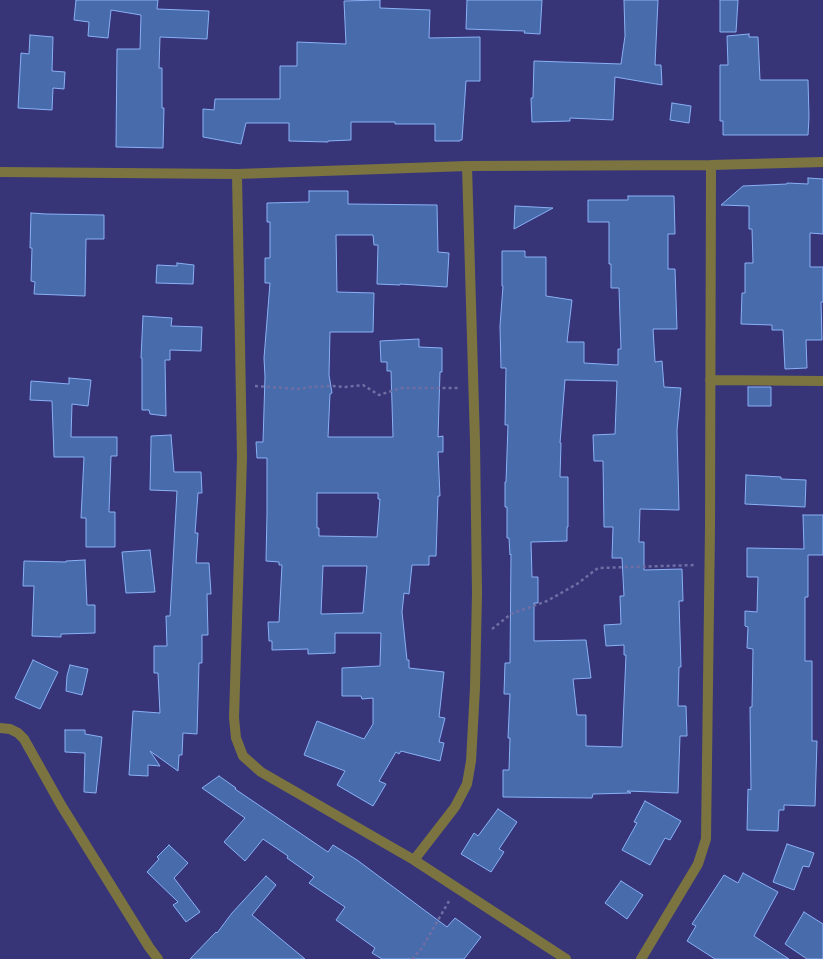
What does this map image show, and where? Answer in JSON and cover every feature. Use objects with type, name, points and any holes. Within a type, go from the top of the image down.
[{"type":"street","points":[[0,172],[237,174],[467,166],[711,165],[823,162]]},
{"type":"street","points":[[640,959],[698,864],[706,839],[710,565],[711,165]]},
{"type":"street","points":[[414,860],[455,807],[466,784],[471,761],[476,688],[476,570],[467,166]]},
{"type":"street","points":[[237,174],[242,457],[234,718],[236,738],[243,756],[261,772],[414,860],[566,959]]},
{"type":"street","points":[[710,380],[823,381]]},
{"type":"street","points":[[0,728],[10,729],[18,733],[24,739],[61,804],[158,959]]},
{"type":"path","points":[[241,386],[300,389],[310,387],[345,387],[364,385],[379,395],[401,388],[473,388]]},
{"type":"path","points":[[476,644],[491,629],[511,614],[547,601],[577,584],[598,568],[710,565]]},
{"type":"path","points":[[412,959],[422,948],[456,887]]},
{"type":"building","points":[[76,0],[158,0],[157,9],[209,11],[207,39],[160,37],[159,68],[162,68],[162,108],[164,108],[163,148],[116,147],[117,49],[140,49],[141,15],[111,10],[108,38],[88,36],[89,22],[74,20]]},
{"type":"building","points":[[380,0],[380,8],[430,10],[429,38],[480,37],[480,81],[466,81],[462,140],[435,141],[435,124],[395,124],[395,122],[351,122],[351,140],[328,142],[289,141],[289,123],[246,123],[241,144],[203,137],[203,109],[214,110],[215,99],[280,99],[280,66],[297,66],[297,42],[346,44],[344,1]]},
{"type":"building","points":[[467,0],[542,0],[540,34],[524,33],[525,31],[466,29]]},
{"type":"building","points":[[624,0],[658,0],[655,65],[661,65],[662,85],[615,77],[613,120],[570,118],[570,121],[532,122],[531,98],[533,98],[534,61],[621,64],[625,36]]},
{"type":"building","points":[[720,0],[738,0],[736,32],[720,32]]},
{"type":"building","points":[[749,34],[749,37],[758,37],[760,80],[808,80],[808,135],[723,135],[723,121],[720,121],[720,65],[728,65],[727,36]]},
{"type":"building","points":[[30,35],[53,37],[52,71],[65,72],[64,89],[53,88],[52,110],[18,108],[21,53],[29,54]]},
{"type":"building","points":[[672,103],[691,106],[689,123],[670,120]]},
{"type":"building","points":[[808,178],[823,179],[823,234],[810,233],[810,267],[823,267],[823,302],[821,302],[822,340],[806,340],[807,368],[785,369],[783,330],[772,330],[772,325],[741,324],[742,293],[745,293],[745,263],[753,263],[752,229],[749,229],[749,206],[721,205],[743,186],[787,183],[808,184]]},
{"type":"building","points":[[309,191],[348,191],[348,204],[437,205],[438,252],[449,253],[447,287],[377,284],[378,245],[374,245],[373,235],[336,235],[337,292],[374,293],[373,332],[330,332],[329,375],[332,393],[330,394],[328,437],[393,437],[391,371],[387,371],[387,362],[381,362],[380,341],[419,339],[419,347],[442,348],[438,437],[443,436],[443,452],[438,452],[440,496],[438,496],[436,556],[429,556],[429,565],[412,565],[409,594],[404,593],[402,612],[409,668],[444,672],[439,717],[445,718],[439,742],[444,743],[440,761],[401,751],[399,754],[396,752],[379,781],[386,784],[373,806],[337,785],[345,771],[304,755],[317,721],[364,739],[373,724],[373,698],[362,699],[361,696],[342,696],[342,668],[380,666],[381,633],[335,633],[335,653],[308,654],[308,649],[272,650],[272,641],[269,641],[268,622],[279,622],[282,565],[279,565],[279,562],[266,561],[267,458],[257,458],[256,442],[263,442],[265,377],[264,358],[270,283],[265,283],[265,258],[270,258],[270,222],[267,222],[267,203],[309,202]],"holes":[[[317,493],[378,493],[378,499],[380,499],[377,537],[319,536],[319,528],[317,528]],[[323,566],[367,566],[363,613],[321,614]]]},
{"type":"building","points":[[628,196],[674,196],[675,234],[668,234],[668,269],[675,269],[677,329],[653,329],[655,362],[662,361],[664,387],[681,388],[677,430],[679,510],[640,509],[639,542],[644,542],[644,570],[682,569],[683,601],[679,601],[681,667],[679,667],[678,706],[686,706],[687,736],[680,736],[678,793],[627,791],[631,793],[593,794],[592,798],[503,797],[503,770],[509,770],[510,738],[508,738],[510,694],[504,694],[505,663],[510,663],[511,554],[510,555],[509,538],[507,538],[507,507],[505,507],[508,425],[505,425],[506,368],[501,368],[500,326],[503,286],[502,251],[525,251],[525,257],[546,257],[546,296],[572,300],[567,342],[584,342],[584,363],[618,365],[618,349],[621,349],[619,288],[611,288],[611,264],[609,264],[609,222],[588,222],[588,200],[628,200]],"holes":[[[565,380],[617,381],[615,434],[593,435],[594,461],[603,461],[604,527],[613,527],[612,558],[622,558],[624,596],[620,596],[621,624],[604,625],[606,646],[624,645],[624,655],[626,655],[622,747],[586,746],[586,715],[577,715],[573,679],[591,678],[586,640],[534,641],[534,603],[538,603],[538,577],[532,577],[531,542],[567,541],[568,477],[560,477],[560,443]]]},
{"type":"building","points":[[515,206],[553,208],[514,229]]},
{"type":"building","points":[[31,213],[104,215],[104,239],[86,239],[85,296],[34,294],[35,282],[31,281]]},
{"type":"building","points":[[177,263],[194,265],[193,284],[156,283],[157,265],[177,266]]},
{"type":"building","points":[[143,316],[172,318],[171,326],[202,327],[201,351],[170,350],[170,360],[165,360],[166,416],[150,414],[149,410],[142,410],[141,358]]},
{"type":"building","points":[[69,378],[91,380],[88,406],[72,404],[71,437],[117,437],[117,456],[111,456],[109,512],[115,512],[115,547],[86,547],[86,518],[81,518],[84,457],[54,457],[52,401],[30,400],[31,381],[69,384]]},
{"type":"building","points":[[748,387],[771,387],[771,406],[748,406]]},
{"type":"building","points":[[171,435],[174,472],[201,472],[202,493],[198,493],[195,533],[198,533],[196,563],[209,563],[211,594],[207,594],[208,635],[202,635],[202,663],[199,663],[197,734],[183,733],[182,755],[179,755],[178,771],[150,751],[160,766],[148,765],[148,776],[129,775],[133,711],[160,713],[158,673],[154,673],[154,646],[167,646],[166,616],[170,616],[177,491],[150,490],[151,436]]},
{"type":"building","points":[[746,475],[806,480],[805,507],[745,504]]},
{"type":"building","points":[[803,515],[823,515],[823,555],[808,555],[808,597],[805,597],[805,661],[812,661],[812,741],[817,741],[815,806],[784,805],[784,810],[779,810],[778,831],[747,830],[748,789],[751,790],[750,707],[752,707],[753,649],[747,648],[748,627],[745,626],[745,611],[757,612],[758,577],[747,577],[747,548],[804,549]]},
{"type":"building","points":[[150,550],[155,592],[126,593],[122,552]]},
{"type":"building","points":[[85,560],[87,605],[95,605],[95,633],[61,634],[61,637],[32,636],[34,586],[23,586],[24,561],[66,562]]},
{"type":"building","points":[[33,660],[58,672],[40,709],[15,698]]},
{"type":"building","points":[[70,665],[88,669],[82,695],[66,691],[67,676]]},
{"type":"building","points":[[65,730],[85,730],[85,734],[102,737],[96,793],[84,792],[85,753],[65,752]]},
{"type":"building","points":[[219,776],[236,788],[235,789],[328,852],[333,845],[357,860],[447,927],[455,918],[481,937],[464,959],[382,959],[372,953],[375,948],[336,920],[345,907],[309,883],[314,877],[287,858],[288,856],[263,839],[245,861],[224,842],[245,818],[202,788]]},
{"type":"building","points":[[645,801],[681,821],[670,840],[665,838],[650,865],[622,850],[637,823],[634,822]]},
{"type":"building","points":[[498,809],[517,822],[499,849],[504,852],[491,872],[461,854],[474,833],[478,836]]},
{"type":"building","points":[[787,844],[814,853],[809,867],[803,866],[794,890],[773,882]]},
{"type":"building","points":[[169,845],[188,863],[174,878],[200,912],[186,922],[173,905],[178,902],[147,872],[159,859],[157,857]]},
{"type":"building","points":[[743,873],[778,892],[754,936],[789,959],[715,959],[687,941],[696,926],[692,924],[724,875],[738,883]]},
{"type":"building","points":[[266,876],[276,885],[252,915],[305,959],[190,959],[216,932],[217,933],[232,913]]},
{"type":"building","points":[[621,881],[643,895],[627,919],[605,903]]},
{"type":"building","points":[[804,912],[823,924],[823,959],[807,959],[785,944]]}]
